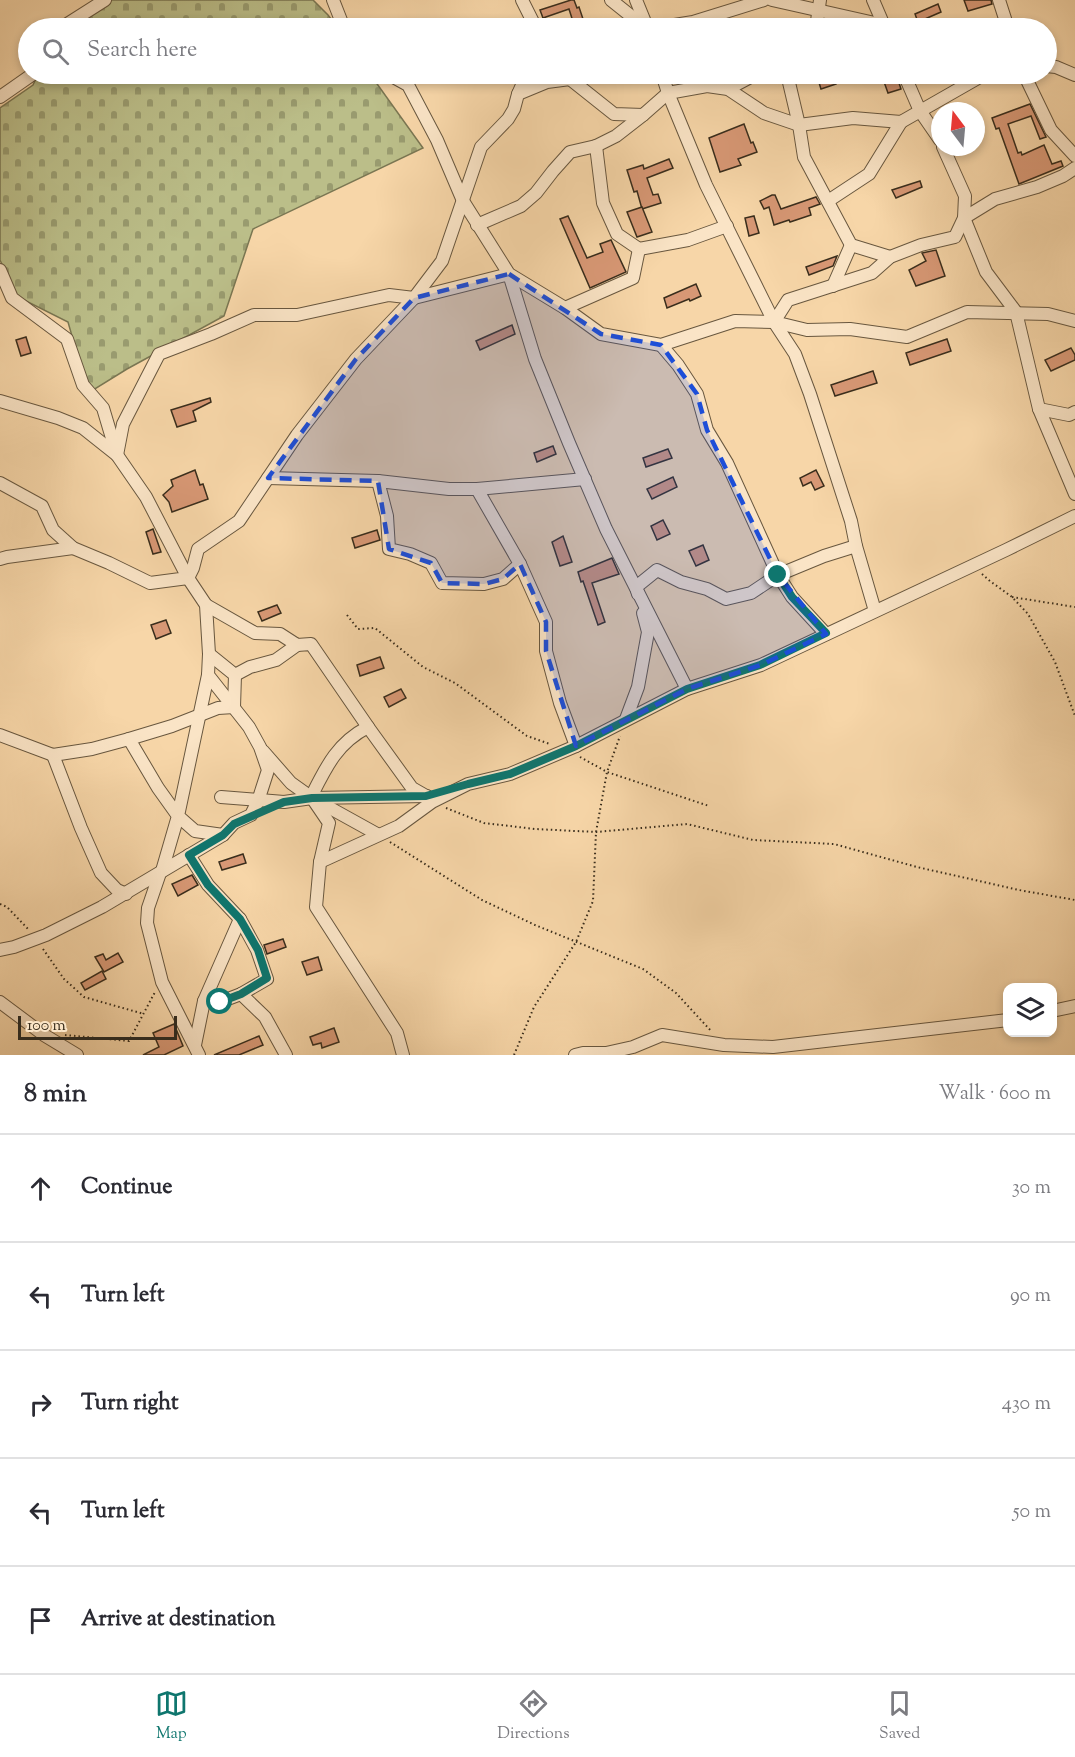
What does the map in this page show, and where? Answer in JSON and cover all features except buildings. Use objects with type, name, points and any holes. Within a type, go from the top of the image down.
[{"type":"street","points":[[77,18],[105,0]]},
{"type":"street","points":[[333,0],[340,18]]},
{"type":"street","points":[[522,0],[531,18]]},
{"type":"street","points":[[611,0],[634,18]]},
{"type":"street","points":[[636,0],[643,18]]},
{"type":"street","points":[[704,18],[739,5],[764,0]]},
{"type":"street","points":[[772,0],[820,6]]},
{"type":"street","points":[[795,0],[857,18]]},
{"type":"street","points":[[873,0],[880,18]]},
{"type":"street","points":[[999,0],[1005,18]]},
{"type":"street","points":[[1057,67],[1075,75]]},
{"type":"street","points":[[0,97],[19,84]]},
{"type":"street","points":[[406,84],[437,140],[463,201],[509,274],[535,358],[606,528],[687,689]]},
{"type":"street","points":[[188,578],[198,549],[239,521],[297,435],[356,359],[414,298],[442,261],[481,147],[508,119],[522,84]]},
{"type":"street","points":[[518,94],[542,84]]},
{"type":"street","points":[[578,84],[614,114],[643,115]]},
{"type":"street","points":[[665,84],[699,167],[727,226],[774,322],[795,354],[851,521],[875,610]]},
{"type":"street","points":[[728,89],[737,84]]},
{"type":"street","points":[[790,84],[800,125],[804,157],[851,245],[891,257]]},
{"type":"street","points":[[908,84],[920,111],[931,127]]},
{"type":"street","points":[[828,201],[869,174],[902,122],[967,84]]},
{"type":"street","points":[[1029,84],[1051,130],[1075,156]]},
{"type":"street","points":[[477,225],[521,206],[537,192],[570,152],[596,146],[616,136],[668,93],[707,86],[728,89],[764,113],[800,125],[853,118],[902,122]]},
{"type":"street","points":[[596,146],[603,203],[616,234],[639,249],[688,240],[727,226]]},
{"type":"street","points":[[947,156],[965,196],[964,218],[986,272],[1016,312],[1039,410],[1075,494]]},
{"type":"street","points":[[774,322],[788,300],[872,273],[891,257],[921,245],[954,237],[964,218],[995,199],[1037,188],[1075,168]]},
{"type":"street","points":[[834,286],[851,245]]},
{"type":"street","points":[[565,308],[633,278],[639,249]]},
{"type":"street","points":[[0,270],[12,298],[67,339],[83,385],[102,408],[117,454],[146,496],[188,578],[206,605],[255,633],[280,634],[297,645]]},
{"type":"street","points":[[117,454],[123,424],[159,354],[254,315],[297,315],[389,295],[414,298],[509,274],[565,308],[601,334],[661,345],[735,321],[774,322],[807,330],[850,329],[907,337],[967,312],[1048,314],[1075,321]]},
{"type":"street","points":[[661,345],[678,365],[697,394],[707,430],[727,463],[778,575],[792,597],[826,633]]},
{"type":"street","points":[[0,401],[58,418],[82,428],[117,454]]},
{"type":"street","points":[[1039,410],[1069,415],[1075,412]]},
{"type":"street","points":[[268,478],[378,482],[449,489],[477,489],[585,479]]},
{"type":"street","points":[[378,482],[387,516],[389,549],[410,554],[430,563],[442,584],[484,584],[503,579],[520,564]]},
{"type":"street","points":[[0,483],[42,506],[53,530],[73,548],[150,583],[188,578]]},
{"type":"street","points":[[477,489],[520,564],[546,622],[546,651],[571,748]]},
{"type":"street","points":[[320,862],[377,834],[399,826],[429,799],[468,784],[510,774],[571,748],[687,689],[760,665],[1075,516]]},
{"type":"street","points":[[636,587],[657,570],[681,582],[707,589],[726,599],[751,593],[778,575],[856,546]]},
{"type":"street","points":[[0,559],[73,548]]},
{"type":"street","points":[[626,719],[638,687],[648,632],[636,587]]},
{"type":"street","points":[[197,1050],[162,982],[147,924],[148,908],[178,816],[208,675],[206,605]]},
{"type":"street","points":[[236,675],[250,667],[276,660],[297,645],[311,644],[412,788],[429,799]]},
{"type":"street","points":[[209,654],[236,675]]},
{"type":"street","points":[[208,675],[249,727],[260,747],[268,770],[251,815]]},
{"type":"street","points":[[234,707],[236,675]]},
{"type":"street","points":[[0,735],[53,755],[92,749],[172,726],[218,708],[234,707]]},
{"type":"street","points":[[312,797],[329,760],[354,734],[368,727]]},
{"type":"street","points":[[129,739],[158,788],[178,816],[195,831],[223,835]]},
{"type":"street","points":[[260,747],[291,783],[377,834]]},
{"type":"street","points":[[53,755],[100,873],[117,890],[126,894]]},
{"type":"street","points":[[221,797],[284,802]]},
{"type":"street","points":[[0,950],[36,939],[102,907],[223,835],[234,824],[284,802],[312,797],[429,799]]},
{"type":"street","points":[[312,797],[329,823],[320,862],[316,907],[397,1033],[404,1055]]},
{"type":"street","points":[[189,855],[208,885],[240,919],[258,950],[267,978],[241,994],[220,1002],[218,999],[203,1006]]},
{"type":"street","points":[[182,1020],[196,1015],[203,1006],[240,919]]},
{"type":"street","points":[[241,994],[265,1017],[286,1055]]},
{"type":"street","points":[[0,1002],[44,1035],[77,1055]]},
{"type":"street","points":[[197,1050],[203,1006]]},
{"type":"street","points":[[1057,1010],[1075,1006]]},
{"type":"street","points":[[575,1055],[606,1053],[633,1047],[662,1035],[724,1045],[773,1047],[1003,1021]]},
{"type":"path","points":[[974,565],[990,581],[1012,597],[1028,614],[1055,662],[1075,716]]},
{"type":"path","points":[[1012,597],[1075,607]]},
{"type":"path","points":[[347,615],[358,628],[375,628],[423,667],[455,683],[527,736],[571,748],[606,772],[709,806]]},
{"type":"path","points":[[514,1055],[534,1006],[576,942],[592,900],[596,832],[606,772],[626,719]]},
{"type":"path","points":[[429,799],[484,823],[535,829],[596,832],[687,824],[753,840],[834,844],[917,867],[1075,900]]},
{"type":"path","points":[[377,834],[482,900],[535,925],[643,969],[676,993],[724,1045]]},
{"type":"path","points":[[0,904],[7,907],[36,939],[64,979],[84,997],[144,1014]]},
{"type":"path","points":[[66,1035],[129,1041],[162,982]]},
{"type":"highlighted area","points":[[509,274],[601,334],[661,345],[697,394],[707,430],[778,575],[826,634],[761,665],[687,689],[576,746],[546,651],[546,622],[520,564],[503,579],[484,584],[442,583],[431,563],[389,549],[378,481],[268,478],[356,359],[414,298]]},
{"type":"green space","points":[[106,0],[313,0],[330,18],[84,18]]},
{"type":"green space","points":[[377,84],[423,148],[253,229],[224,316],[90,392],[68,322],[16,296],[0,260],[0,108],[33,85]]},
{"type":"route","points":[[220,1002],[241,994],[267,978],[258,950],[240,919],[208,885],[189,855],[223,835],[234,824],[284,802],[312,798],[426,796],[510,774],[576,746],[687,689],[760,665],[826,633],[792,597],[778,575]]}]
